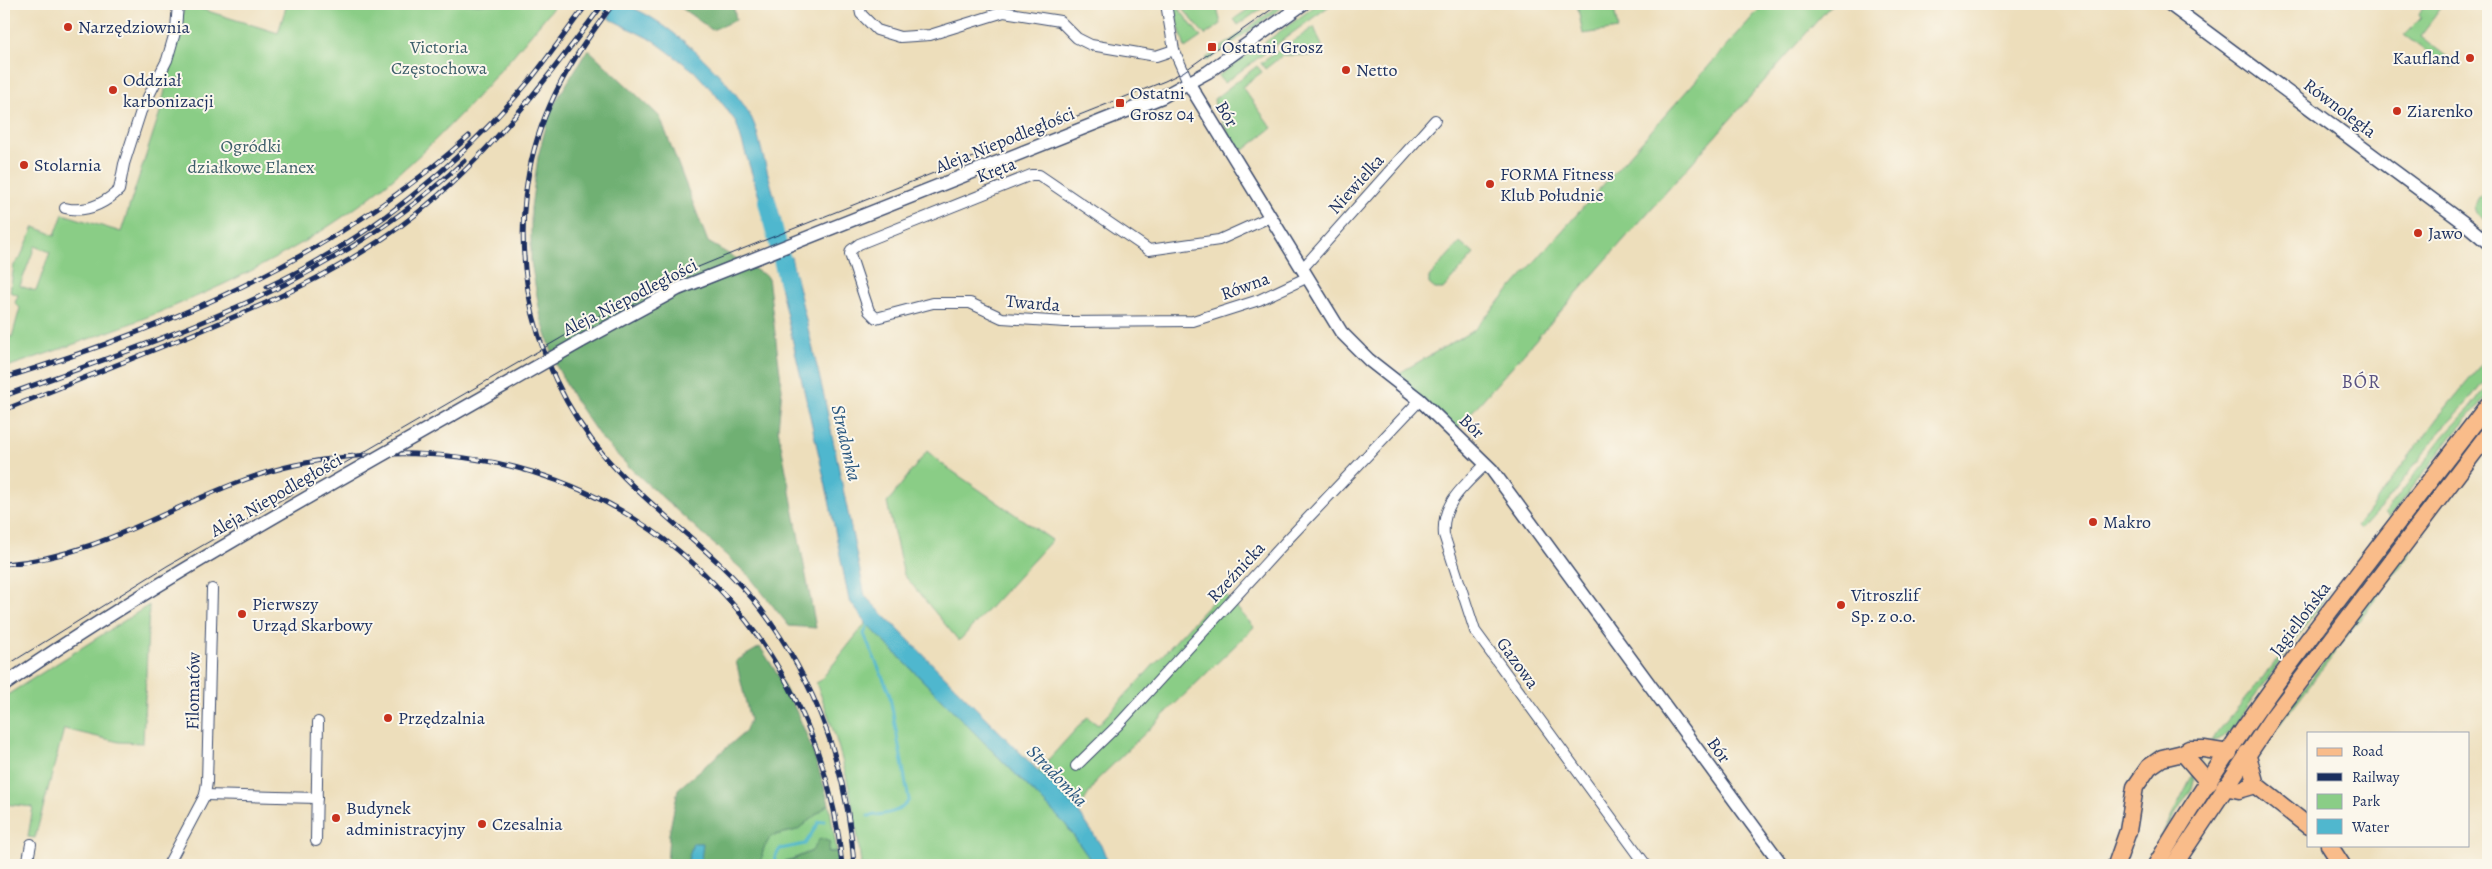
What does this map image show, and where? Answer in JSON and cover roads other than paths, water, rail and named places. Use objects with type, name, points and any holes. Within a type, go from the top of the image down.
[{"type":"main road","name":"Jagiellońska","points":[[2217,785],[2228,753],[2311,635],[2488,405]]},
{"type":"main road","name":"Jagiellońska","points":[[2167,862],[2217,785],[2247,753],[2345,620],[2488,434]]},
{"type":"main road","points":[[2116,865],[2128,831],[2138,781],[2154,763],[2189,749],[2204,749],[2228,753]]},
{"type":"main road","points":[[2183,753],[2217,785],[2239,790],[2256,785]]},
{"type":"main road","points":[[2247,753],[2256,785],[2307,825]]},
{"type":"main road","points":[[2330,846],[2342,865]]},
{"type":"street","points":[[65,208],[82,210],[96,206],[119,190],[124,164],[140,111],[167,60],[176,29],[178,4]]},
{"type":"street","name":"Bór","points":[[1166,4],[1174,50],[1189,84],[1341,332],[1369,360],[1420,400],[1486,464],[1508,491],[1782,865]]},
{"type":"street","name":"Aleja Niepodległości","points":[[4,685],[53,651],[187,567],[580,342],[678,289],[1156,100],[1189,84],[1303,4]]},
{"type":"street","name":"Równoległa","points":[[2169,4],[2464,222],[2488,243]]},
{"type":"street","points":[[860,9],[877,30],[900,38],[930,35],[1004,12],[1060,21],[1077,38],[1091,45],[1156,56],[1174,50]]},
{"type":"street","name":"Niewielka","points":[[1304,273],[1435,120]]},
{"type":"street","name":"Kręta","points":[[876,318],[869,311],[851,258],[851,250],[855,246],[1025,176],[1040,175],[1149,250],[1219,240],[1270,218]]},
{"type":"street","name":"Równa","points":[[1193,321],[1259,300],[1304,273]]},
{"type":"street","name":"Twarda","points":[[876,318],[933,303],[970,303],[1002,318],[1066,322],[1193,321]]},
{"type":"street","name":"Rzeźnicka","points":[[1076,766],[1118,725],[1289,538],[1420,400]]},
{"type":"street","name":"Gazowa","points":[[1486,464],[1454,497],[1447,507],[1443,525],[1444,535],[1475,631],[1646,865]]},
{"type":"street","name":"Filomatów","points":[[168,865],[205,795],[212,589]]},
{"type":"street","points":[[316,841],[318,722]]},
{"type":"street","points":[[205,795],[316,798]]},
{"type":"street","points":[[26,865],[31,844]]},
{"type":"water","points":[[619,4],[635,9],[654,19],[674,33],[713,68],[743,104],[755,127],[781,221],[768,226],[736,122],[716,95],[694,71],[654,41],[608,18]]},
{"type":"water","points":[[791,257],[824,396],[865,596],[1078,811],[1102,847],[1109,865],[1094,865],[1066,825],[866,623],[849,600],[828,495],[775,264]]},
{"type":"water","points":[[693,843],[703,843],[701,860],[696,865],[687,863]]},
{"type":"waterway","name":"Stradomka","points":[[610,4],[636,21]]},
{"type":"waterway","name":"Stradomka","points":[[767,202],[788,283]]},
{"type":"waterway","points":[[868,816],[896,811],[909,800],[889,692],[864,634],[869,622]]},
{"type":"waterway","points":[[774,865],[775,857],[780,849],[805,844],[819,822],[824,821]]},
{"type":"tram line","points":[[4,667],[167,566],[618,305],[664,281],[1165,81],[1183,72],[1279,4]]},
{"type":"railway","points":[[267,287],[341,247],[410,198],[442,170],[473,142],[530,80],[587,4]]},
{"type":"railway","points":[[4,410],[270,301],[330,271],[388,235],[415,215],[468,168],[538,89],[603,4]]},
{"type":"railway","points":[[613,4],[563,78],[550,105],[534,150],[525,196],[523,243],[528,290],[539,336],[556,380],[579,421],[607,459],[625,479],[724,568],[742,587],[780,636],[798,666],[813,697],[837,762],[851,830],[854,865]]},
{"type":"railway","points":[[4,378],[130,335],[250,283],[308,252],[364,217],[418,179],[469,136]]},
{"type":"railway","points":[[4,396],[188,328],[304,274],[360,242],[413,204],[464,161]]},
{"type":"railway","points":[[4,564],[43,559],[80,549],[222,489],[258,475],[295,465],[354,456],[414,454],[474,459],[532,472],[595,497],[652,530],[703,572],[747,621],[783,676],[812,736],[832,799],[842,865]]},
{"type":"place","name":"Narzędziownia","points":[[68,27]]},
{"type":"place","name":"Ostatni Grosz","points":[[1212,47]]},
{"type":"place","name":"Kaufland","points":[[2470,58]]},
{"type":"place","name":"Netto","points":[[1346,70]]},
{"type":"place","name":"Oddział karbonizacji","points":[[113,90]]},
{"type":"place","name":"Ostatni Grosz 04","points":[[1120,103]]},
{"type":"place","name":"Ziarenko","points":[[2397,111]]},
{"type":"place","name":"Stolarnia","points":[[24,165]]},
{"type":"place","name":"FORMA Fitness Klub Południe","points":[[1490,184]]},
{"type":"place","name":"Jawo","points":[[2418,233]]},
{"type":"place","name":"Makro","points":[[2093,522]]},
{"type":"place","name":"Vitroszlif Sp. z o.o.","points":[[1841,605]]},
{"type":"place","name":"Pierwszy Urząd Skarbowy","points":[[242,614]]},
{"type":"place","name":"Przędzalnia","points":[[388,718]]},
{"type":"place","name":"Budynek administracyjny","points":[[336,818]]},
{"type":"place","name":"Czesalnia","points":[[482,824]]},
{"type":"district","name":"BÓR","points":[[2361,382]]},
{"type":"park label","name":"Victoria Częstochowa","points":[[439,57]]},
{"type":"park label","name":"Ogródki działkowe Elanex","points":[[251,156]]}]
